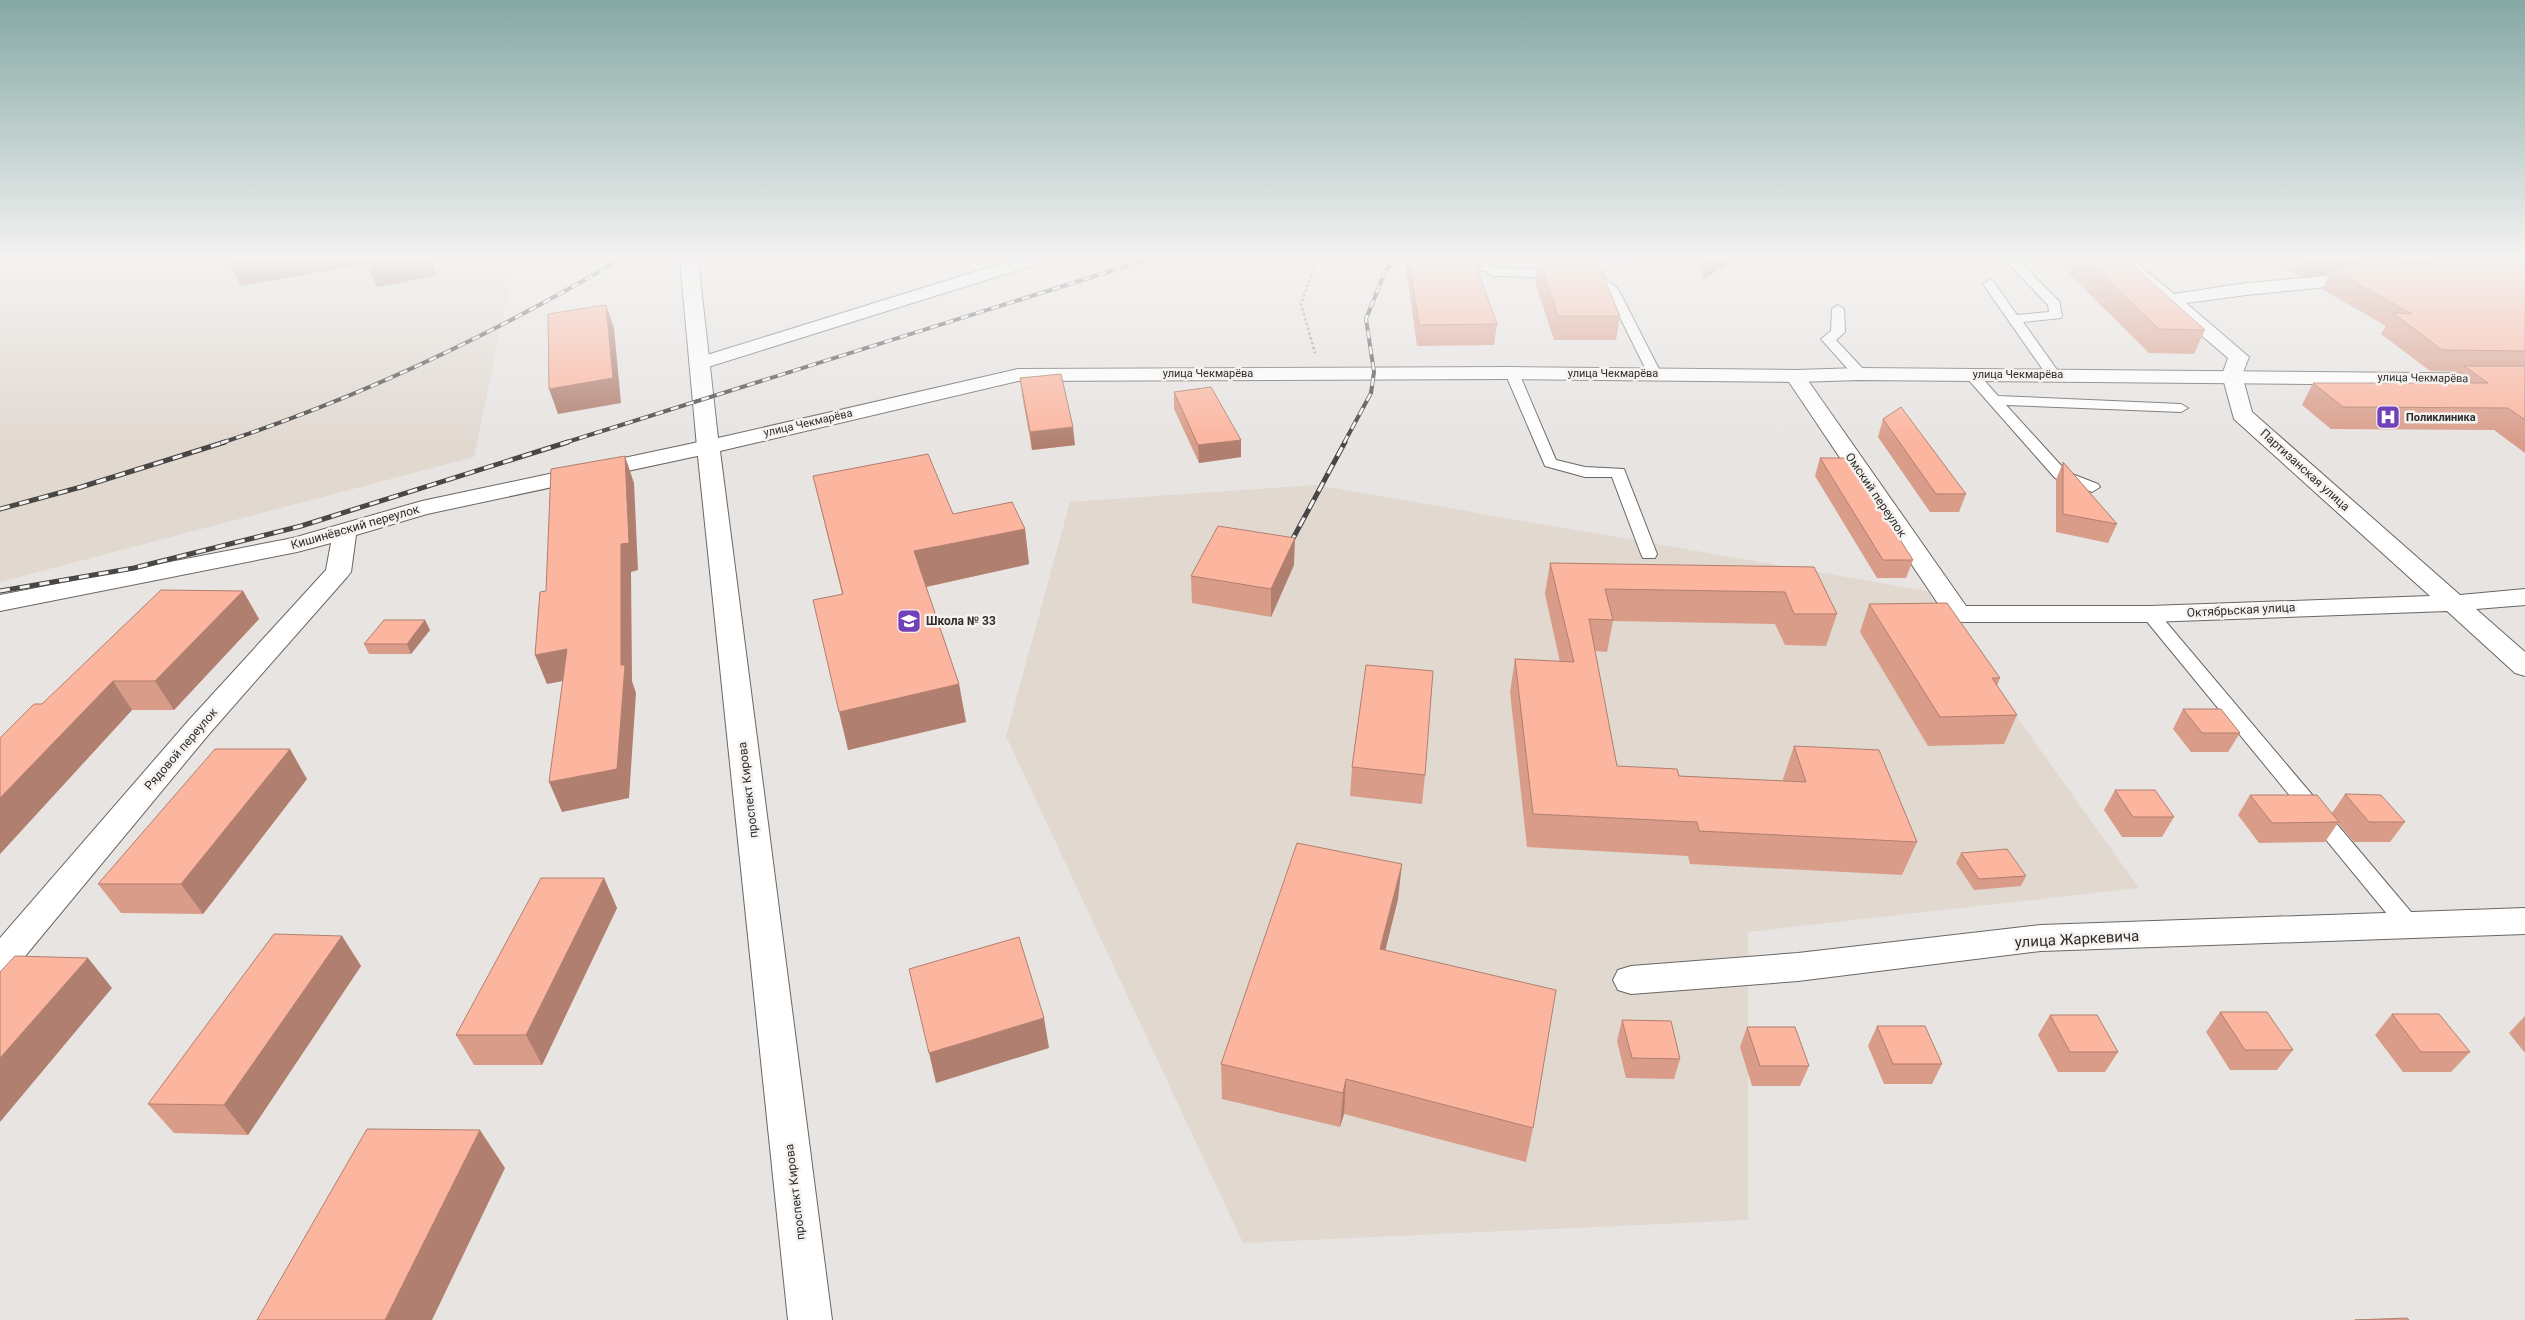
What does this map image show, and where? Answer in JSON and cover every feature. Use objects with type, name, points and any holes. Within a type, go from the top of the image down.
[{"type":"street","name":"проспект Кирова","points":[[696,322],[708,447],[810,1320]]},
{"type":"street","points":[[701,364],[836,322]]},
{"type":"street","name":"Партизанская улица","points":[[2197,322],[2239,357],[2232,375],[2242,414],[2525,667]]},
{"type":"street","name":"улица Чекмарёва","points":[[708,447],[1018,374],[1512,372],[1795,376],[2053,374],[2525,380]]},
{"type":"street","name":"Омский переулок","points":[[1795,376],[1958,614]]},
{"type":"street","name":"Кишинёвский переулок","points":[[0,603],[297,545],[422,508],[708,447]]},
{"type":"street","name":"Рядовой переулок","points":[[0,962],[199,727],[338,572],[345,530]]},
{"type":"street","name":"Октябрьская улица","points":[[1958,614],[2150,614],[2249,608],[2455,603],[2525,597]]},
{"type":"street","name":"улица Жаркевича","points":[[1631,980],[1798,968],[2041,938],[2525,921]]},
{"type":"lane","points":[[1628,322],[1654,373]]},
{"type":"lane","points":[[1838,322],[1838,332],[1828,339],[1860,374]]},
{"type":"lane","points":[[2016,322],[2053,374]]},
{"type":"lane","points":[[1512,372],[1550,463],[1586,472],[1618,472],[1648,554]]},
{"type":"lane","points":[[1971,374],[2061,475],[2092,487]]},
{"type":"lane","points":[[1993,400],[2181,408]]},
{"type":"lane","points":[[2150,614],[2409,925]]},
{"type":"path","points":[[1306,322],[1320,373]]},
{"type":"shaded area","points":[[0,322],[502,322],[474,457],[0,582]]},
{"type":"shaded area","points":[[1316,485],[1927,591],[2139,888],[1748,932],[1748,1220],[1243,1243],[1006,736],[1070,502]]},
{"type":"building","points":[[548,322],[608,322],[613,378],[549,389]]},
{"type":"building","points":[[1418,322],[1496,322],[1497,324],[1419,325]]},
{"type":"building","points":[[2151,322],[2196,322],[2205,330],[2159,329]]},
{"type":"building","points":[[2404,322],[2525,322],[2525,351],[2442,350]]},
{"type":"building","points":[[2464,366],[2525,366],[2525,420],[2508,408],[2343,407],[2313,383],[2488,383]]},
{"type":"building","points":[[1061,374],[1073,427],[1030,432],[1020,378]]},
{"type":"building","points":[[1211,387],[1241,440],[1198,445],[1174,392]]},
{"type":"building","points":[[1901,407],[1966,494],[1936,494],[1883,419]]},
{"type":"building","name":"Школа № 33","points":[[928,454],[953,514],[1012,502],[1025,529],[914,551],[959,684],[839,712],[813,600],[843,594],[813,476]]},
{"type":"building","points":[[625,456],[629,543],[621,544],[621,665],[625,665],[617,769],[549,782],[567,649],[535,655],[540,592],[546,591],[551,469]]},
{"type":"building","points":[[1820,458],[1848,458],[1913,560],[1883,560]]},
{"type":"building","points":[[2063,462],[2117,524],[2063,514]]},
{"type":"building","points":[[1218,526],[1295,538],[1271,589],[1191,576]]},
{"type":"building","points":[[1550,563],[1814,567],[1837,614],[1794,614],[1785,592],[1605,589],[1613,620],[1589,619],[1617,766],[1677,769],[1679,776],[1806,782],[1794,746],[1879,750],[1917,842],[1699,831],[1697,822],[1533,814],[1515,659],[1574,662]]},
{"type":"building","points":[[161,590],[243,591],[155,681],[113,681],[0,798],[0,738],[34,704],[42,704]]},
{"type":"building","points":[[1947,603],[2000,678],[1992,678],[2017,715],[1940,717],[1869,604]]},
{"type":"building","points":[[384,620],[425,620],[407,644],[364,644]]},
{"type":"building","points":[[1366,665],[1433,671],[1425,775],[1352,767]]},
{"type":"building","points":[[2183,709],[2221,709],[2240,733],[2202,733]]},
{"type":"building","points":[[215,749],[290,749],[181,884],[98,884]]},
{"type":"building","points":[[2115,790],[2155,790],[2174,817],[2133,817]]},
{"type":"building","points":[[2345,794],[2381,795],[2405,822],[2369,822]]},
{"type":"building","points":[[2250,795],[2317,795],[2339,822],[2272,823]]},
{"type":"building","points":[[1297,843],[1402,864],[1380,949],[1556,990],[1533,1128],[1346,1079],[1343,1093],[1221,1064]]},
{"type":"building","points":[[2007,849],[2026,876],[1979,879],[1961,853]]},
{"type":"building","points":[[541,878],[604,878],[526,1035],[456,1035]]},
{"type":"building","points":[[274,934],[342,936],[224,1105],[148,1104]]},
{"type":"building","points":[[1019,937],[1044,1018],[929,1053],[909,969]]},
{"type":"building","points":[[15,956],[88,958],[0,1058],[0,972]]},
{"type":"building","points":[[2220,1012],[2267,1012],[2293,1050],[2245,1050]]},
{"type":"building","points":[[2392,1014],[2439,1014],[2470,1052],[2421,1052]]},
{"type":"building","points":[[2050,1015],[2097,1015],[2118,1052],[2070,1052]]},
{"type":"building","points":[[1622,1020],[1671,1021],[1680,1059],[1632,1058]]},
{"type":"building","points":[[1877,1026],[1925,1026],[1942,1064],[1893,1064]]},
{"type":"building","points":[[1747,1027],[1795,1027],[1809,1066],[1760,1066]]},
{"type":"building","points":[[367,1129],[480,1130],[385,1320],[257,1320]]},
{"type":"building","points":[[2407,1318],[2409,1320],[2355,1320]]},
{"type":"railway","points":[[221,443],[324,406],[375,385],[508,322]]},
{"type":"railway","points":[[564,443],[950,322]]},
{"type":"railway","points":[[1344,443],[1371,393],[1374,372],[1366,322]]},
{"type":"railway","points":[[0,509],[81,487],[225,442]]},
{"type":"railway","points":[[0,591],[134,568],[301,526],[568,442]]},
{"type":"railway","points":[[1290,544],[1345,442]]},
{"type":"place","name":"Поликлиника","points":[[2388,417]]},
{"type":"place","name":"Школа № 33","points":[[909,621]]}]
